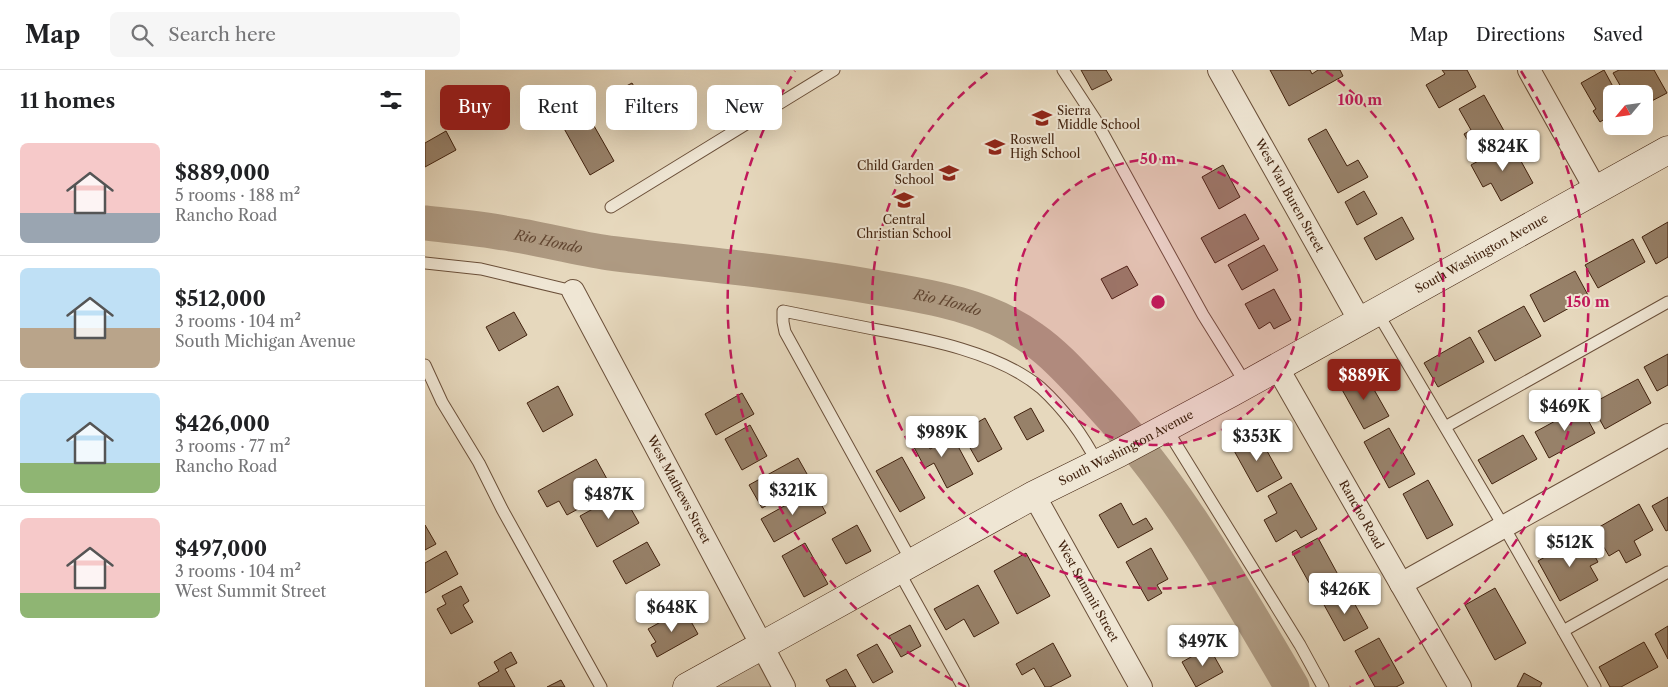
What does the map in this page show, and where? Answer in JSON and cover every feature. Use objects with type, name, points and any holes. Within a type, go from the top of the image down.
[{"type":"street","name":"West Van Buren Street","points":[[1219,70],[1369,317]]},
{"type":"street","points":[[1529,70],[1596,190]]},
{"type":"street","name":"South Washington Avenue","points":[[687,687],[1034,495],[1109,459],[1247,384],[1668,150]]},
{"type":"street","name":"West Mathews Street","points":[[573,291],[784,687]]},
{"type":"street","name":"Rancho Road","points":[[1277,367],[1460,687]]},
{"type":"street","points":[[1401,584],[1668,435]]},
{"type":"street","name":"West Summit Street","points":[[1034,495],[1141,687]]},
{"type":"lane","points":[[611,206],[834,70]]},
{"type":"lane","points":[[1063,70],[1095,118],[1203,315],[1247,384]]},
{"type":"lane","points":[[425,263],[481,269],[573,291]]},
{"type":"lane","points":[[1445,427],[1668,302]]},
{"type":"lane","points":[[963,687],[905,566],[785,332],[783,311],[931,340],[984,357],[1018,373],[1040,388],[1109,459]]},
{"type":"lane","points":[[1369,317],[1445,427],[1505,527],[1595,687]]},
{"type":"lane","points":[[425,364],[442,402],[479,463],[502,509],[601,687]]},
{"type":"lane","points":[[1157,433],[1299,645],[1323,687]]},
{"type":"lane","points":[[1563,631],[1668,572]]},
{"type":"shaded area","points":[[758,658],[774,687],[707,687]]},
{"type":"building","points":[[1081,70],[1106,70],[1112,80],[1092,90]]},
{"type":"building","points":[[1270,70],[1310,70],[1312,74],[1318,70],[1340,70],[1343,76],[1289,106]]},
{"type":"building","points":[[1442,70],[1467,70],[1476,87],[1439,108],[1426,85],[1445,74]]},
{"type":"building","points":[[1604,70],[1612,85],[1603,85],[1603,120],[1600,122],[1593,111],[1596,109],[1581,83]]},
{"type":"building","points":[[1619,70],[1654,70],[1667,93],[1653,100],[1653,85],[1620,85],[1613,73]]},
{"type":"building","points":[[1484,95],[1508,138],[1476,155],[1464,134],[1471,130],[1459,109]]},
{"type":"building","points":[[596,129],[614,161],[590,175],[565,130]]},
{"type":"building","points":[[1326,129],[1347,166],[1358,160],[1368,177],[1338,193],[1308,139]]},
{"type":"building","points":[[446,131],[456,150],[425,167],[425,143]]},
{"type":"building","points":[[1511,143],[1533,183],[1501,201],[1491,183],[1483,187],[1471,165]]},
{"type":"building","points":[[1223,165],[1240,197],[1219,209],[1202,177]]},
{"type":"building","points":[[1364,191],[1377,214],[1357,225],[1345,202]]},
{"type":"building","points":[[1245,214],[1259,239],[1215,263],[1201,238]]},
{"type":"building","points":[[1402,217],[1414,239],[1376,260],[1364,238]]},
{"type":"building","points":[[1668,222],[1668,257],[1656,264],[1642,237]]},
{"type":"building","points":[[1633,239],[1645,262],[1598,288],[1585,265]]},
{"type":"building","points":[[1264,245],[1278,270],[1242,290],[1228,265]]},
{"type":"building","points":[[1127,266],[1138,285],[1112,299],[1101,279]]},
{"type":"building","points":[[1575,271],[1589,297],[1544,322],[1530,295]]},
{"type":"building","points":[[1274,289],[1291,320],[1274,329],[1270,322],[1259,329],[1245,304]]},
{"type":"building","points":[[1524,306],[1541,336],[1495,361],[1478,331]]},
{"type":"building","points":[[514,312],[527,335],[499,351],[486,327]]},
{"type":"building","points":[[1470,337],[1484,362],[1438,387],[1424,363]]},
{"type":"building","points":[[1668,354],[1668,385],[1657,391],[1644,367]]},
{"type":"building","points":[[1364,372],[1389,416],[1364,429],[1340,386]]},
{"type":"building","points":[[1638,379],[1651,403],[1605,429],[1591,404]]},
{"type":"building","points":[[558,386],[573,415],[543,432],[527,403]]},
{"type":"building","points":[[742,393],[754,414],[716,435],[705,414]]},
{"type":"building","points":[[1581,407],[1595,433],[1549,458],[1535,432]]},
{"type":"building","points":[[1031,408],[1044,431],[1027,440],[1014,417]]},
{"type":"building","points":[[985,418],[1002,449],[978,462],[961,432]]},
{"type":"building","points":[[750,425],[767,456],[742,470],[725,439]]},
{"type":"building","points":[[1389,428],[1415,474],[1389,488],[1364,442]]},
{"type":"building","points":[[919,429],[930,449],[953,437],[973,474],[947,488],[934,463],[925,468],[907,434]]},
{"type":"building","points":[[1257,433],[1282,478],[1257,492],[1232,447]]},
{"type":"building","points":[[1523,435],[1537,459],[1492,484],[1478,460]]},
{"type":"building","points":[[902,457],[925,498],[900,512],[876,471]]},
{"type":"building","points":[[798,458],[811,481],[762,508],[749,485]]},
{"type":"building","points":[[596,459],[613,490],[567,515],[559,501],[547,507],[538,491]]},
{"type":"building","points":[[1428,480],[1453,525],[1427,539],[1403,494]]},
{"type":"building","points":[[1291,483],[1317,529],[1301,538],[1296,530],[1276,542],[1264,520],[1277,513],[1268,496]]},
{"type":"building","points":[[813,490],[826,513],[774,542],[761,519]]},
{"type":"building","points":[[622,493],[639,523],[597,547],[580,516]]},
{"type":"building","points":[[1668,497],[1668,530],[1666,531],[1652,506]]},
{"type":"building","points":[[1121,503],[1133,525],[1146,518],[1153,529],[1118,548],[1099,515]]},
{"type":"building","points":[[1639,504],[1653,530],[1634,541],[1641,555],[1626,563],[1619,550],[1609,556],[1594,530]]},
{"type":"building","points":[[425,525],[436,544],[425,550]]},
{"type":"building","points":[[857,525],[871,551],[846,564],[832,539]]},
{"type":"building","points":[[1583,535],[1598,562],[1590,566],[1598,580],[1560,601],[1538,561]]},
{"type":"building","points":[[1318,538],[1342,582],[1317,597],[1292,552]]},
{"type":"building","points":[[647,542],[660,565],[626,584],[613,561]]},
{"type":"building","points":[[805,543],[828,584],[804,597],[782,556]]},
{"type":"building","points":[[1151,548],[1168,579],[1157,585],[1162,593],[1148,601],[1126,562]]},
{"type":"building","points":[[446,551],[458,574],[425,593],[425,563]]},
{"type":"building","points":[[1026,553],[1050,596],[1017,614],[994,571]]},
{"type":"building","points":[[978,585],[999,623],[974,637],[964,619],[946,630],[934,609]]},
{"type":"building","points":[[461,586],[469,601],[463,605],[473,622],[451,634],[437,609],[446,604],[442,596]]},
{"type":"building","points":[[1495,588],[1526,643],[1495,660],[1465,605]]},
{"type":"building","points":[[1347,590],[1368,628],[1344,641],[1323,603]]},
{"type":"building","points":[[684,609],[698,634],[657,657],[651,645],[656,642],[648,629]]},
{"type":"building","points":[[910,625],[921,646],[901,657],[889,636]]},
{"type":"building","points":[[1668,626],[1668,659],[1655,634]]},
{"type":"building","points":[[1379,638],[1404,683],[1396,687],[1375,687],[1355,651]]},
{"type":"building","points":[[1644,642],[1658,667],[1621,687],[1610,687],[1599,667]]},
{"type":"building","points":[[1053,643],[1071,676],[1050,687],[1045,687],[1034,668],[1022,675],[1016,664]]},
{"type":"building","points":[[877,644],[893,672],[873,683],[857,655]]},
{"type":"building","points":[[1209,647],[1223,672],[1196,687],[1182,662]]},
{"type":"building","points":[[511,652],[517,663],[505,669],[515,687],[480,687],[478,683],[499,671],[494,662]]},
{"type":"building","points":[[846,669],[856,687],[830,687],[826,680]]},
{"type":"building","points":[[1524,673],[1542,683],[1540,687],[1517,687]]},
{"type":"building","points":[[561,680],[565,687],[547,687]]},
{"type":"waterway","name":"Rio Hondo","points":[[425,223],[494,231],[609,253],[774,272],[893,290],[935,298],[976,310],[1015,327],[1050,352],[1065,367],[1124,431],[1151,465],[1201,536],[1248,611],[1292,687]]},
{"type":"place","name":"Sierra Middle School","points":[[1042,118]]},
{"type":"place","name":"Roswell High School","points":[[995,147]]},
{"type":"place","name":"Child Garden School","points":[[949,173]]},
{"type":"place","name":"Central Christian School","points":[[904,200]]}]
